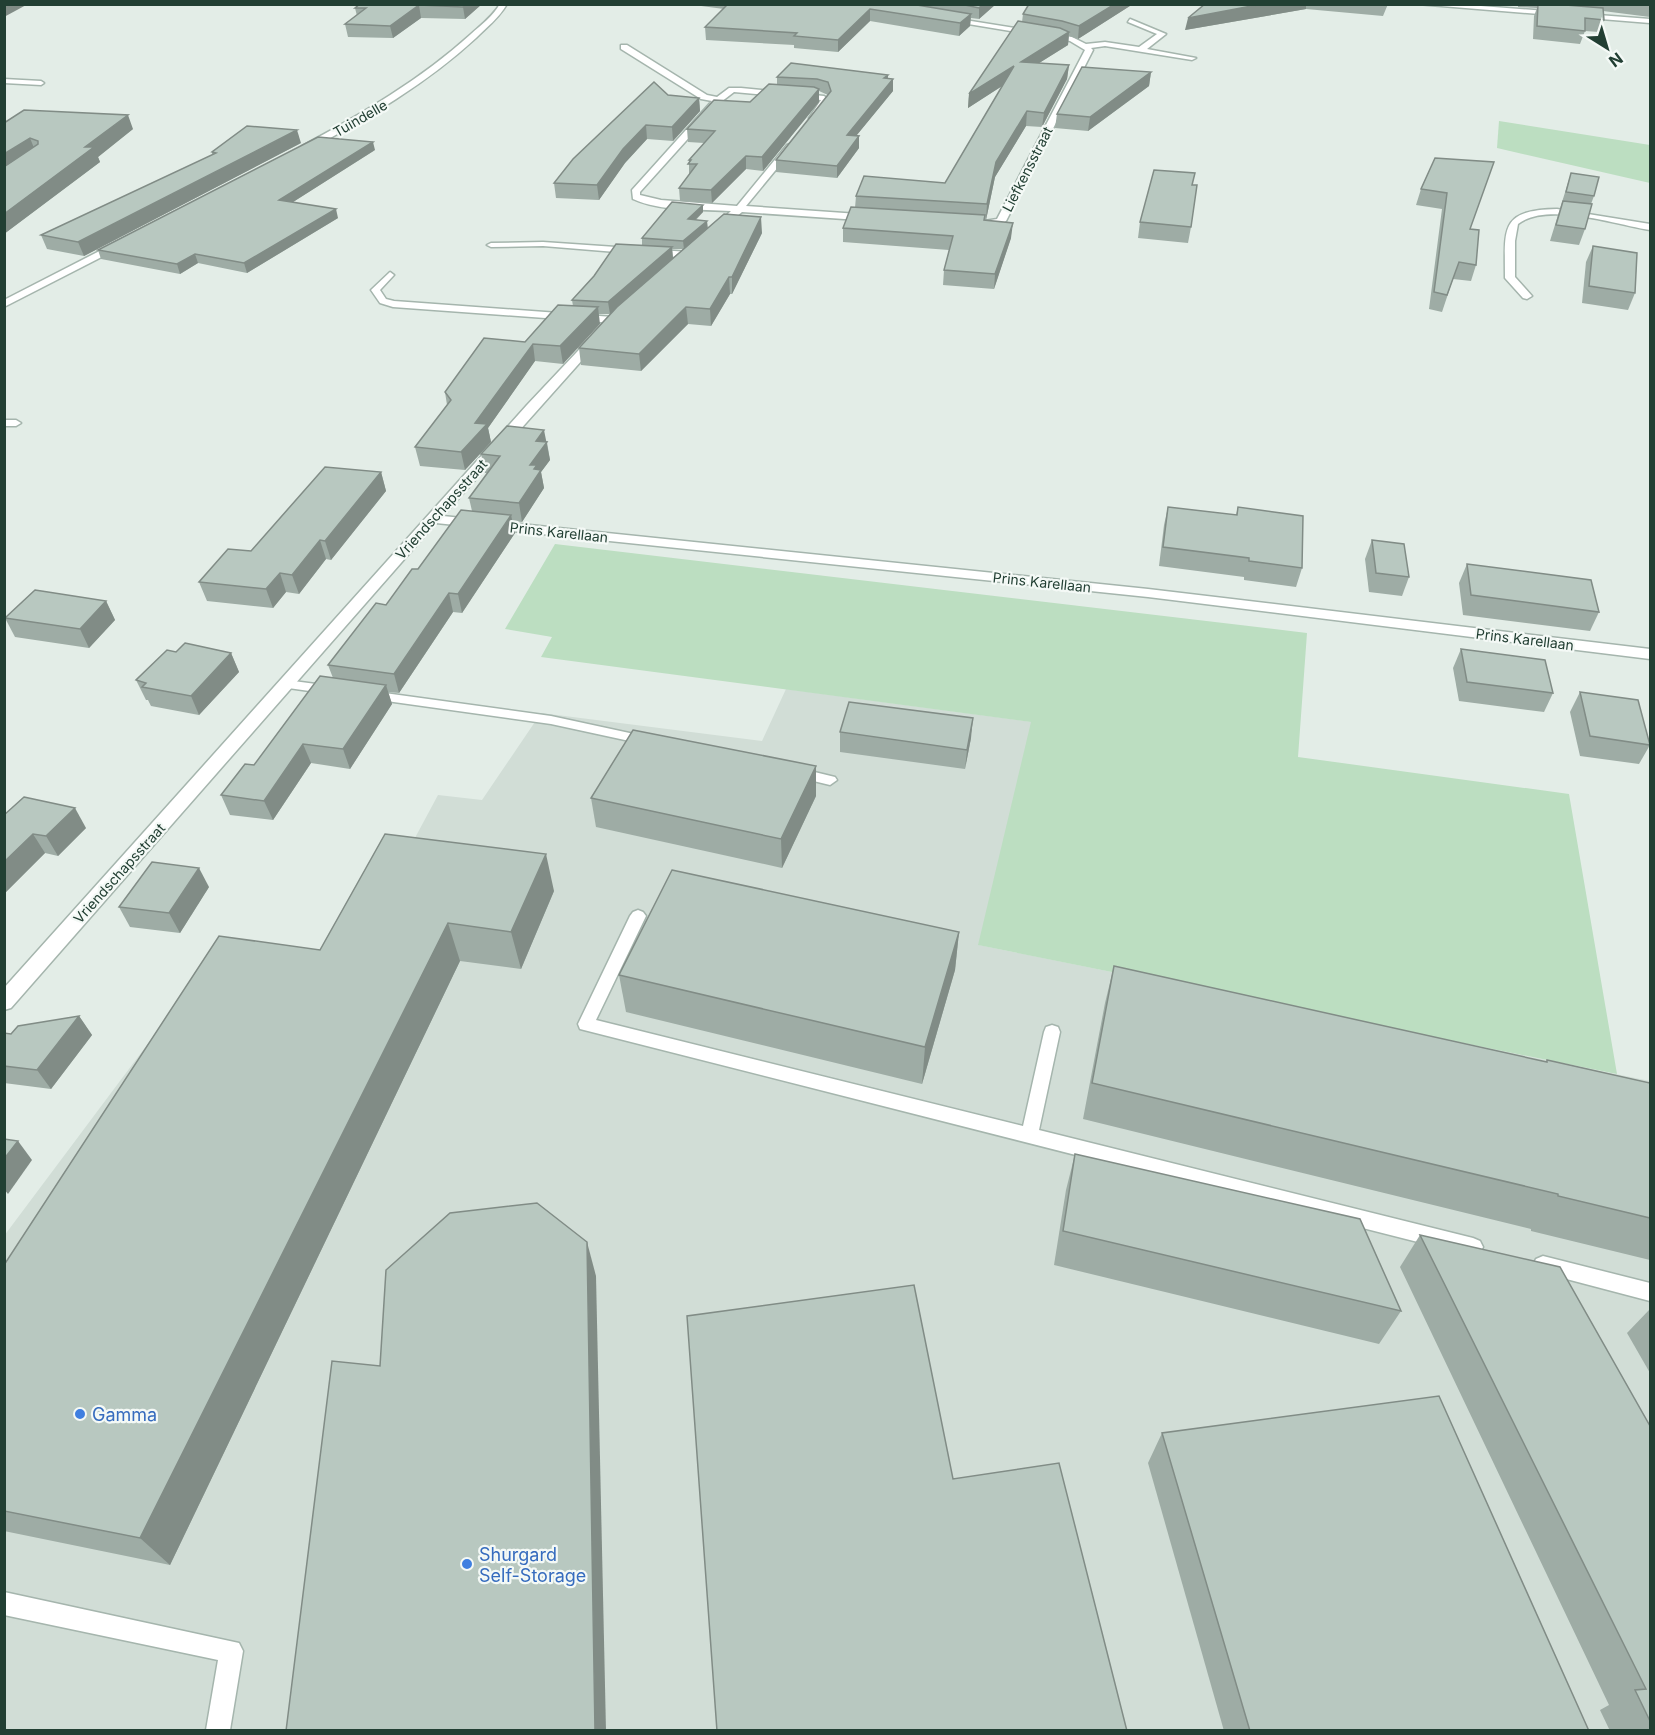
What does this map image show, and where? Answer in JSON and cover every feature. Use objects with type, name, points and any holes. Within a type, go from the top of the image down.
[{"type":"street","name":"Tuindelle","points":[[296,152],[360,119],[411,88],[463,46],[504,4]]},
{"type":"street","points":[[1420,4],[1650,21]]},
{"type":"street","points":[[939,18],[1060,37],[1085,45],[1105,44],[1192,58]]},
{"type":"street","points":[[1130,21],[1162,34],[1140,50]]},
{"type":"street","name":"Liefkensstraat","points":[[963,224],[987,225],[1001,221],[1089,50],[1085,45]]},
{"type":"street","points":[[624,47],[704,97],[718,100]]},
{"type":"street","points":[[676,266],[739,209],[826,101],[824,98],[732,90],[718,100],[635,192],[636,197],[661,204],[739,209],[881,218]]},
{"type":"street","points":[[1527,296],[1510,278],[1513,224],[1519,217],[1530,213],[1565,212],[1650,227]]},
{"type":"street","points":[[4,304],[127,240]]},
{"type":"street","name":"Vriendschapsstraat","points":[[4,1002],[531,408],[618,316]]},
{"type":"street","name":"Prins Karellaan","points":[[432,519],[1148,593],[1650,654]]},
{"type":"lane","points":[[4,81],[41,83]]},
{"type":"lane","points":[[491,245],[697,247]]},
{"type":"lane","points":[[390,275],[375,290],[383,301],[393,304],[618,316]]},
{"type":"lane","points":[[4,423],[16,423]]},
{"type":"lane","points":[[286,684],[551,720],[668,745]]},
{"type":"lane","points":[[784,770],[830,780]]},
{"type":"lane","points":[[638,916],[586,1024],[1493,1252]]},
{"type":"lane","points":[[1029,1137],[1052,1032]]},
{"type":"lane","points":[[1528,1261],[1650,1292]]},
{"type":"lane","points":[[4,1603],[231,1651],[218,1731]]},
{"type":"shaded area","points":[[786,689],[1032,722],[979,945],[1650,1081],[1650,1730],[5,1730],[4,1236],[212,958],[308,970],[378,846],[409,849],[438,795],[482,800],[541,713],[762,741]]},
{"type":"green space","points":[[1499,121],[1650,145],[1650,183],[1497,148]]},
{"type":"green space","points":[[555,544],[1307,633],[1298,757],[1569,794],[1617,1074],[978,945],[1031,722],[541,657],[552,637],[505,629]]},
{"type":"building","points":[[360,4],[465,4],[463,7],[419,5],[390,26],[345,24],[366,8],[355,8]]},
{"type":"building","points":[[728,4],[911,4],[971,14],[960,23],[870,9],[838,40],[794,36],[797,33],[705,27]]},
{"type":"building","points":[[960,4],[983,4],[979,8]]},
{"type":"building","points":[[1029,4],[1115,4],[1079,26],[1023,14]]},
{"type":"building","points":[[1205,4],[1262,4],[1188,18]]},
{"type":"building","points":[[1538,4],[1603,8],[1604,20],[1585,18],[1585,31],[1537,26]]},
{"type":"building","points":[[1018,21],[1060,28],[1069,32],[1021,62],[1069,65],[1044,113],[1027,111],[996,162],[987,204],[856,196],[864,176],[945,183],[1014,66],[969,94]]},
{"type":"building","points":[[791,63],[888,75],[884,78],[893,79],[847,135],[859,136],[837,166],[776,160],[831,91],[828,82],[817,79],[777,77]]},
{"type":"building","points":[[1082,67],[1151,72],[1090,117],[1057,114]]},
{"type":"building","points":[[654,82],[668,95],[699,98],[672,127],[646,125],[623,149],[597,185],[554,183],[573,159]]},
{"type":"building","points":[[769,84],[819,89],[762,157],[746,156],[711,190],[679,188],[697,164],[688,164],[691,160],[689,160],[715,131],[687,129],[714,100],[750,102]]},
{"type":"building","points":[[24,110],[128,115],[85,147],[94,147],[4,214],[4,167],[38,144],[38,141],[30,138],[4,154],[4,123]]},
{"type":"building","points":[[247,126],[297,130],[78,242],[41,235],[216,153],[212,152]]},
{"type":"building","points":[[318,137],[373,142],[279,200],[336,209],[244,263],[195,254],[177,264],[98,250]]},
{"type":"building","points":[[1435,158],[1494,162],[1470,229],[1479,230],[1476,265],[1459,262],[1447,295],[1434,292],[1447,193],[1421,189]]},
{"type":"building","points":[[1154,170],[1195,173],[1192,185],[1197,185],[1191,227],[1140,222]]},
{"type":"building","points":[[1571,173],[1599,177],[1594,196],[1566,192]]},
{"type":"building","points":[[1563,201],[1592,204],[1585,229],[1556,225]]},
{"type":"building","points":[[672,202],[703,205],[688,219],[707,221],[683,241],[642,238]]},
{"type":"building","points":[[851,207],[985,215],[984,220],[1013,223],[995,274],[944,270],[953,236],[843,228]]},
{"type":"building","points":[[724,214],[761,217],[732,277],[729,277],[710,309],[686,307],[639,354],[579,348],[617,307]]},
{"type":"building","points":[[616,244],[672,247],[608,302],[572,300],[594,276]]},
{"type":"building","points":[[1593,246],[1637,253],[1635,293],[1589,286]]},
{"type":"building","points":[[558,305],[598,307],[560,346],[533,344],[475,423],[487,424],[461,452],[415,447],[451,400],[445,392],[484,338],[525,342]]},
{"type":"building","points":[[507,426],[544,430],[536,441],[547,442],[530,465],[537,465],[534,469],[541,470],[519,503],[469,498],[500,456],[481,454]]},
{"type":"building","points":[[325,467],[381,472],[325,541],[320,540],[292,575],[280,573],[266,589],[199,582],[228,549],[251,551]]},
{"type":"building","points":[[1168,507],[1237,515],[1238,507],[1303,516],[1302,568],[1249,561],[1249,558],[1163,547]]},
{"type":"building","points":[[461,510],[511,515],[458,594],[449,593],[394,674],[328,665],[376,603],[386,605],[412,569],[418,569]]},
{"type":"building","points":[[1372,540],[1404,544],[1409,577],[1376,573]]},
{"type":"building","points":[[1467,564],[1591,580],[1599,612],[1471,595]]},
{"type":"building","points":[[35,590],[106,601],[80,629],[5,618]]},
{"type":"building","points":[[185,643],[231,653],[191,696],[142,687],[146,683],[136,680],[167,650],[176,652]]},
{"type":"building","points":[[1461,649],[1545,660],[1553,693],[1467,682]]},
{"type":"building","points":[[320,676],[386,685],[343,749],[303,744],[264,801],[221,795],[245,764],[254,765]]},
{"type":"building","points":[[1580,692],[1638,700],[1650,745],[1590,736]]},
{"type":"building","points":[[849,702],[973,718],[967,750],[840,732]]},
{"type":"building","points":[[633,730],[816,766],[781,839],[591,798]]},
{"type":"building","points":[[24,797],[75,808],[46,836],[33,834],[4,862],[4,815]]},
{"type":"building","points":[[385,834],[546,854],[511,932],[448,923],[140,1538],[4,1511],[4,1265],[219,936],[320,950]]},
{"type":"building","points":[[152,862],[199,868],[169,913],[119,907]]},
{"type":"building","points":[[672,870],[959,932],[925,1047],[619,975]]},
{"type":"building","points":[[1114,966],[1650,1083],[1650,1218],[1092,1083]]},
{"type":"building","points":[[79,1016],[37,1070],[4,1066],[4,1033],[11,1034],[18,1026]]},
{"type":"building","points":[[4,1139],[18,1141],[4,1159]]},
{"type":"building","points":[[1075,1154],[1360,1219],[1401,1311],[1063,1231]]},
{"type":"building","name":"Shurgard Self-Storage","points":[[537,1203],[587,1242],[595,1731],[286,1731],[332,1361],[380,1366],[386,1270],[450,1213]]},
{"type":"building","points":[[1420,1235],[1560,1267],[1650,1426],[1650,1721],[1635,1690],[1646,1689]]},
{"type":"building","points":[[914,1285],[953,1479],[1059,1463],[1127,1731],[717,1731],[687,1316]]},
{"type":"building","points":[[1439,1396],[1589,1731],[1250,1731],[1162,1433]]},
{"type":"place","name":"Gamma","points":[[80,1414]]},
{"type":"place","name":"Shurgard Self-Storage","points":[[467,1564]]}]
